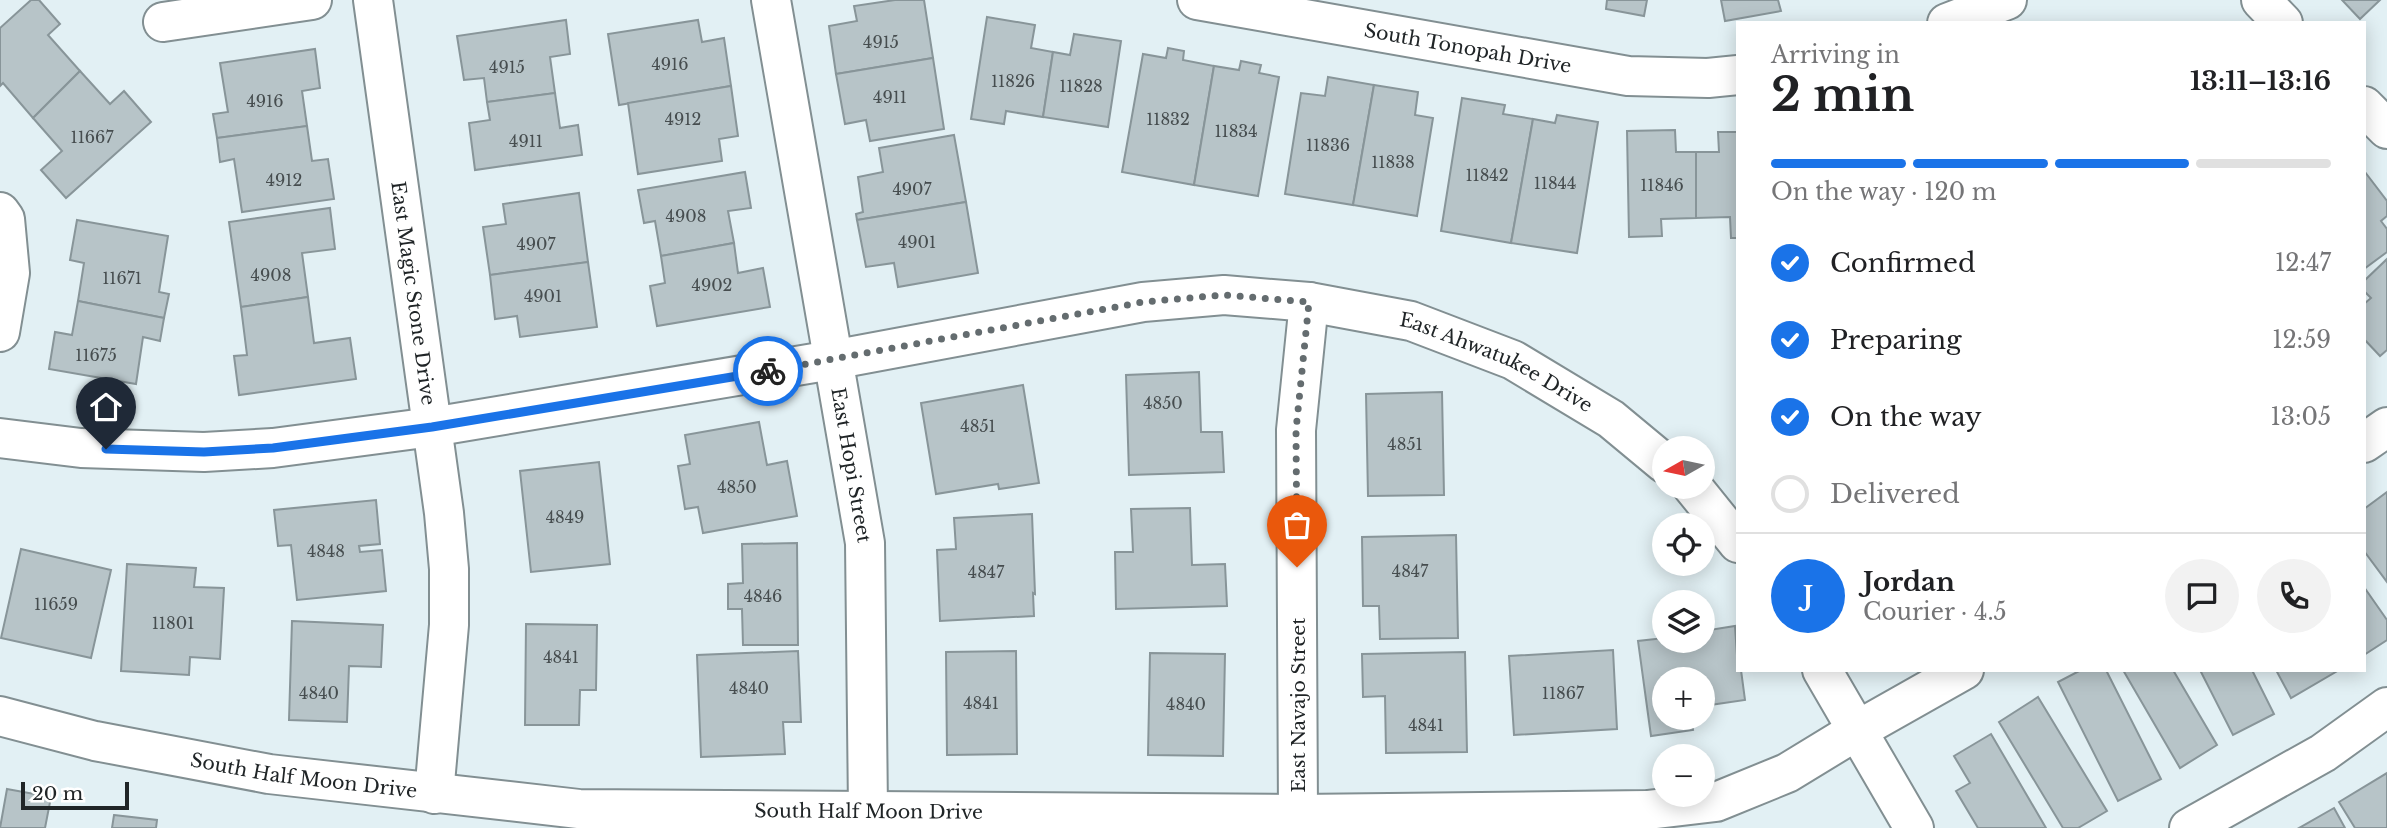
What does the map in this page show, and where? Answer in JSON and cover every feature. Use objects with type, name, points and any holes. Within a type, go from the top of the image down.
[{"type":"street","points":[[163,22],[312,0]]},
{"type":"street","name":"East Magic Stone Drive","points":[[373,0],[444,513],[449,569],[449,614],[434,794]]},
{"type":"street","name":"East Hopi Street","points":[[771,0],[865,543],[868,810]]},
{"type":"street","name":"South Tonopah Drive","points":[[1198,0],[1628,76],[1708,78],[1736,75]]},
{"type":"street","points":[[1952,21],[2007,0]]},
{"type":"street","points":[[2261,0],[2281,21]]},
{"type":"street","points":[[2366,108],[2387,129]]},
{"type":"street","points":[[0,212],[5,219],[10,273],[0,332]]},
{"type":"street","name":"East Ahwatukee Drive","points":[[0,438],[81,448],[204,452],[273,448],[432,427],[832,360],[1143,302],[1224,295],[1309,302],[1411,321],[1513,360],[1611,419],[1652,453]]},
{"type":"street","name":"East Navajo Street","points":[[1298,814],[1296,430],[1309,302]]},
{"type":"street","points":[[2366,442],[2387,427]]},
{"type":"street","points":[[1704,499],[1736,540]]},
{"type":"street","points":[[1823,672],[1914,828]]},
{"type":"street","name":"South Half Moon Drive","points":[[0,716],[94,741],[269,774],[579,809],[1298,814],[1647,810],[1716,802],[1787,774],[1960,672]]},
{"type":"street","points":[[2189,828],[2323,753],[2387,707]]},
{"type":"building","points":[[31,0],[39,0],[60,24],[48,35],[80,71],[33,118],[3,83],[0,86],[0,28]]},
{"type":"building","points":[[895,0],[924,0],[933,58],[836,74],[829,26],[857,21],[854,6]]},
{"type":"building","points":[[1607,0],[1647,0],[1644,16],[1606,9]]},
{"type":"building","points":[[1721,0],[1778,0],[1781,11],[1725,21]]},
{"type":"building","points":[[2342,0],[2380,0],[2360,19]]},
{"type":"building","points":[[987,17],[1035,25],[1031,48],[1053,52],[1043,117],[1006,111],[1004,124],[971,119]]},
{"type":"building","points":[[566,20],[570,54],[550,57],[555,93],[487,102],[484,78],[464,80],[457,36]]},
{"type":"building","points":[[698,20],[702,42],[724,38],[731,86],[619,105],[608,34]]},
{"type":"building","points":[[1074,34],[1121,41],[1108,127],[1043,117],[1053,52],[1070,55]]},
{"type":"building","points":[[1168,48],[1184,51],[1183,60],[1214,66],[1194,185],[1122,172],[1143,54],[1166,58]]},
{"type":"building","points":[[315,49],[320,88],[302,91],[307,126],[217,138],[213,114],[228,112],[220,63]]},
{"type":"building","points":[[933,58],[944,129],[870,141],[866,120],[845,124],[836,74]]},
{"type":"building","points":[[1241,61],[1261,65],[1259,73],[1279,77],[1258,196],[1194,185],[1214,66],[1239,70]]},
{"type":"building","points":[[80,71],[110,104],[124,91],[151,122],[66,198],[41,170],[62,151],[33,118]]},
{"type":"building","points":[[1328,77],[1374,85],[1353,205],[1285,194],[1301,93],[1325,96]]},
{"type":"building","points":[[1374,85],[1418,92],[1415,115],[1433,118],[1417,216],[1353,205]]},
{"type":"building","points":[[731,86],[738,136],[719,139],[722,161],[638,174],[628,103]]},
{"type":"building","points":[[555,93],[560,128],[578,125],[582,155],[475,170],[469,123],[490,120],[487,102]]},
{"type":"building","points":[[1462,98],[1505,105],[1503,114],[1533,119],[1511,243],[1441,231]]},
{"type":"building","points":[[1557,115],[1598,122],[1577,253],[1511,243],[1533,119],[1555,123]]},
{"type":"building","points":[[307,126],[312,161],[328,159],[334,199],[242,212],[234,159],[220,162],[217,138]]},
{"type":"building","points":[[1675,130],[1676,152],[1696,152],[1696,218],[1661,219],[1662,236],[1629,237],[1627,131]]},
{"type":"building","points":[[1718,132],[1736,132],[1736,238],[1731,238],[1730,217],[1696,218],[1696,152],[1719,152]]},
{"type":"building","points":[[954,135],[966,202],[857,220],[856,214],[863,212],[858,177],[883,172],[879,148]]},
{"type":"building","points":[[745,172],[751,208],[728,211],[734,243],[661,256],[655,221],[644,223],[638,190]]},
{"type":"building","points":[[2366,173],[2387,201],[2387,216],[2381,221],[2387,229],[2387,252],[2366,268]]},
{"type":"building","points":[[579,193],[588,262],[490,275],[483,227],[506,224],[503,204]]},
{"type":"building","points":[[966,202],[978,273],[898,287],[894,263],[866,267],[857,220]]},
{"type":"building","points":[[330,208],[335,249],[302,253],[308,297],[241,307],[229,222]]},
{"type":"building","points":[[77,220],[168,236],[159,292],[169,294],[164,318],[78,301],[84,263],[70,260]]},
{"type":"building","points":[[734,243],[738,273],[763,268],[770,307],[657,326],[650,286],[665,283],[661,256]]},
{"type":"building","points":[[2387,259],[2387,350],[2380,356],[2366,341],[2366,302],[2371,298],[2366,293],[2366,279]]},
{"type":"building","points":[[588,262],[597,327],[520,337],[517,316],[495,319],[490,275]]},
{"type":"building","points":[[308,297],[314,343],[350,338],[356,379],[239,395],[234,356],[247,355],[241,307]]},
{"type":"building","points":[[78,301],[164,318],[160,341],[143,337],[136,384],[49,369],[55,332],[72,335]]},
{"type":"building","points":[[1199,372],[1201,432],[1222,432],[1224,472],[1129,475],[1126,375]]},
{"type":"building","points":[[1023,385],[1039,483],[999,489],[998,484],[936,494],[921,403]]},
{"type":"building","points":[[1442,392],[1444,495],[1368,496],[1366,394]]},
{"type":"building","points":[[759,422],[767,465],[787,461],[797,516],[703,533],[698,507],[685,509],[678,466],[690,464],[685,435]]},
{"type":"building","points":[[599,462],[610,564],[531,572],[520,471]]},
{"type":"building","points":[[2387,492],[2387,582],[2366,554],[2366,508]]},
{"type":"building","points":[[376,500],[380,544],[359,546],[360,552],[382,550],[386,591],[297,600],[291,545],[278,546],[274,510]]},
{"type":"building","points":[[1190,508],[1192,565],[1225,564],[1227,606],[1116,609],[1115,552],[1133,552],[1131,509]]},
{"type":"building","points":[[1032,514],[1034,616],[940,621],[937,550],[956,549],[954,518]]},
{"type":"building","points":[[1456,535],[1458,638],[1380,639],[1379,606],[1363,606],[1362,537]]},
{"type":"building","points":[[797,543],[798,645],[743,645],[742,609],[728,609],[728,584],[743,583],[742,544]]},
{"type":"building","points":[[21,549],[111,570],[91,658],[1,638]]},
{"type":"building","points":[[127,564],[196,568],[194,587],[224,588],[220,659],[190,657],[189,675],[121,671]]},
{"type":"building","points":[[2366,590],[2387,620],[2387,640],[2366,654]]},
{"type":"building","points":[[292,621],[383,625],[381,667],[349,666],[347,722],[289,720]]},
{"type":"building","points":[[526,624],[597,625],[596,690],[580,690],[579,725],[525,725]]},
{"type":"building","points":[[1735,626],[1736,672],[1741,672],[1745,700],[1715,704],[1715,667],[1652,667],[1652,730],[1693,730],[1651,736],[1638,641],[1652,639],[1652,653],[1715,653],[1715,629]]},
{"type":"building","points":[[1613,650],[1617,729],[1514,735],[1509,656]]},
{"type":"building","points":[[798,651],[801,722],[783,722],[785,754],[701,757],[697,655]]},
{"type":"building","points":[[1016,651],[1017,754],[947,755],[946,652]]},
{"type":"building","points":[[1465,652],[1467,752],[1386,753],[1385,696],[1363,697],[1362,654]]},
{"type":"building","points":[[1150,653],[1225,654],[1223,756],[1148,755]]},
{"type":"building","points":[[2077,672],[2107,672],[2161,779],[2118,801],[2058,682]]},
{"type":"building","points":[[2124,672],[2174,672],[2217,745],[2180,768]]},
{"type":"building","points":[[2201,672],[2253,672],[2274,714],[2233,735]]},
{"type":"building","points":[[2277,672],[2336,672],[2291,698]]},
{"type":"building","points":[[2038,697],[2107,811],[2078,828],[2063,828],[1999,722]]},
{"type":"building","points":[[1991,734],[2046,828],[1978,828],[1956,791],[1970,783],[1954,756]]},
{"type":"building","points":[[2387,773],[2387,828],[2355,828],[2339,802]]},
{"type":"building","points":[[7,789],[51,797],[45,828],[0,828]]},
{"type":"building","points":[[2334,808],[2345,828],[2299,828]]},
{"type":"building","points":[[114,815],[157,820],[156,828],[112,828]]},
{"type":"way so far","points":[[768,371],[1143,302],[1224,295],[1309,302],[1296,430],[1297,567]]},
{"type":"route","points":[[106,449],[204,452],[273,448],[432,427],[768,371]]}]
